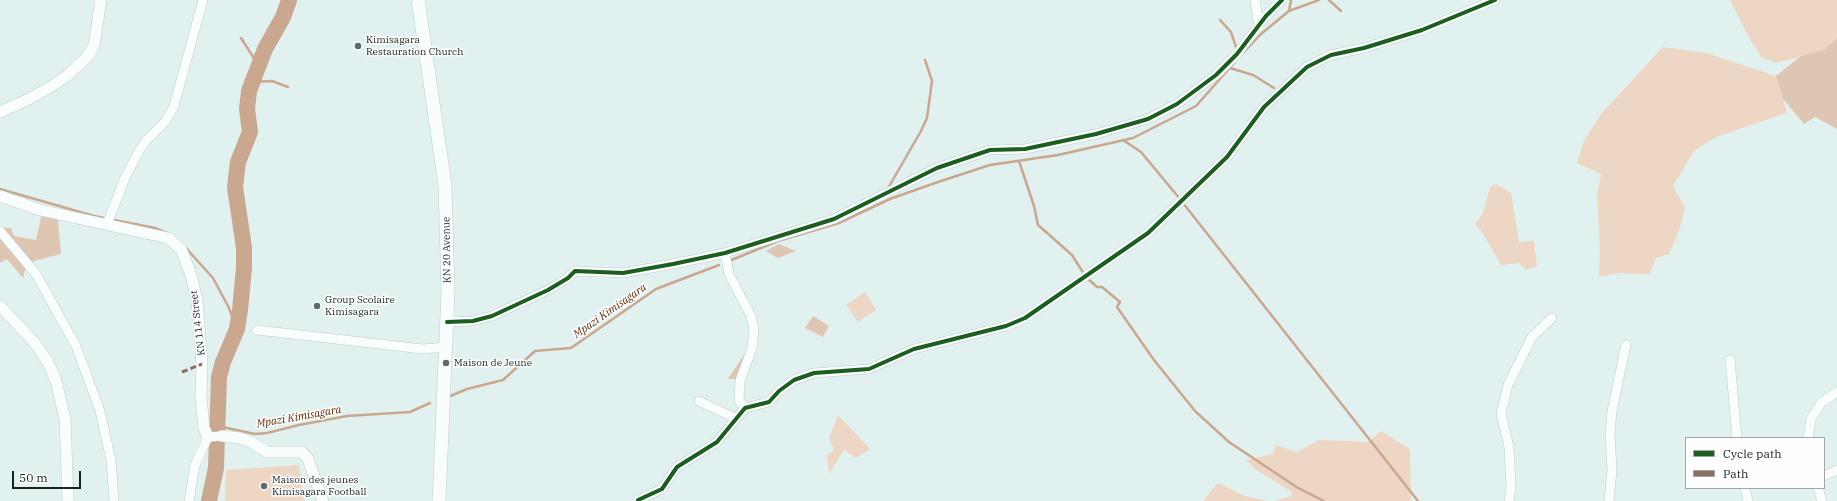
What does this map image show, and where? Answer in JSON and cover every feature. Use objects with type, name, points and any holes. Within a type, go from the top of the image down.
[{"type":"main road","name":"KN 20 Avenue","points":[[418,0],[445,185],[448,292],[439,501]]},
{"type":"street","points":[[0,112],[29,99],[52,86],[68,75],[88,56],[94,45],[101,0]]},
{"type":"street","points":[[107,224],[125,178],[139,151],[145,142],[165,122],[174,106],[203,0]]},
{"type":"street","points":[[1255,0],[1259,26]]},
{"type":"street","points":[[447,322],[473,321],[492,316],[548,290],[575,272],[630,272],[725,253],[834,219],[937,168],[990,150],[1025,149],[1096,134],[1148,119],[1176,104],[1216,75],[1237,54],[1282,0]]},
{"type":"street","points":[[639,501],[662,489],[677,467],[717,442],[735,418],[745,408],[769,402],[779,391],[794,380],[814,373],[869,369],[914,349],[1006,326],[1025,318],[1148,233],[1227,157],[1264,107],[1307,67],[1330,55],[1364,48],[1422,30],[1495,0]]},
{"type":"street","name":"KN 114 Street","points":[[0,196],[40,210],[168,238],[181,249],[191,275],[197,300],[202,364],[204,428],[208,437]]},
{"type":"street","points":[[0,232],[36,274],[76,346],[100,411],[111,460],[114,501]]},
{"type":"street","points":[[725,253],[729,274],[751,316],[754,329],[752,348],[740,381],[739,400],[745,408]]},
{"type":"street","points":[[0,306],[34,342],[48,362],[56,381],[65,419],[68,501]]},
{"type":"street","points":[[1509,501],[1511,488],[1509,447],[1501,414],[1508,385],[1532,337],[1552,318]]},
{"type":"street","points":[[257,330],[423,349],[446,347]]},
{"type":"street","points":[[1609,501],[1612,470],[1610,434],[1612,411],[1626,345]]},
{"type":"street","points":[[1730,360],[1737,437]]},
{"type":"street","points":[[1808,437],[1811,419],[1821,402],[1837,392]]},
{"type":"street","points":[[699,402],[735,418]]},
{"type":"street","points":[[189,501],[195,465],[208,437],[222,436],[246,440],[267,452],[302,452],[308,459],[323,501]]},
{"type":"street","points":[[1825,476],[1837,470]]},
{"type":"street","points":[[1745,489],[1748,501]]},
{"type":"street","points":[[1818,489],[1822,501]]},
{"type":"shaded area","points":[[1730,0],[1837,0],[1837,38],[1824,50],[1776,63],[1761,57],[1747,34]]},
{"type":"shaded area","points":[[1837,38],[1837,129],[1815,117],[1804,124],[1783,99],[1776,76],[1801,56],[1824,50]]},
{"type":"shaded area","points":[[1663,47],[1706,53],[1776,76],[1787,113],[1716,137],[1694,151],[1673,186],[1685,208],[1680,228],[1669,254],[1656,258],[1650,274],[1620,273],[1599,277],[1600,249],[1597,194],[1601,174],[1577,163],[1584,141],[1601,114]]},
{"type":"shaded area","points":[[1496,184],[1511,193],[1519,242],[1534,241],[1537,266],[1526,270],[1519,263],[1501,265],[1482,232],[1475,224],[1483,213],[1490,187]]},
{"type":"shaded area","points":[[42,213],[58,219],[61,254],[34,261],[26,266],[23,278],[7,259],[0,263],[0,227],[11,228],[14,236],[36,240]]},
{"type":"shaded area","points":[[779,244],[796,251],[778,258],[766,251]]},
{"type":"shaded area","points":[[865,292],[876,310],[858,322],[846,305]]},
{"type":"shaded area","points":[[813,316],[829,326],[823,337],[805,328]]},
{"type":"shaded area","points":[[752,343],[738,379],[728,379]]},
{"type":"shaded area","points":[[838,415],[870,449],[856,458],[844,450],[829,474],[827,455],[834,450],[829,438]]},
{"type":"shaded area","points":[[1381,431],[1410,449],[1411,501],[1274,501],[1291,496],[1292,492],[1255,469],[1246,460],[1273,454],[1276,445],[1297,452],[1319,440],[1368,442]]},
{"type":"shaded area","name":"Maison des jeunes Kimisagara Football","points":[[299,465],[304,501],[225,501],[226,470]]},
{"type":"shaded area","points":[[1218,483],[1245,496],[1267,501],[1203,501]]},
{"type":"waterway","points":[[209,501],[216,468],[219,377],[223,362],[237,329],[240,310],[244,268],[244,248],[235,187],[238,162],[250,132],[247,109],[249,91],[265,49],[283,17],[289,0]]},
{"type":"waterway","points":[[1289,11],[1291,0]]},
{"type":"waterway","name":"Mpazi Kimisagara","points":[[1242,54],[1261,34],[1289,11],[1319,0]]},
{"type":"waterway","points":[[1329,0],[1341,11]]},
{"type":"waterway","points":[[1220,20],[1231,32],[1237,50]]},
{"type":"waterway","points":[[241,38],[259,66]]},
{"type":"waterway","points":[[887,190],[927,118],[932,81],[925,60]]},
{"type":"waterway","name":"Mpazi Kimisagara","points":[[729,261],[778,241],[839,223],[890,199],[990,165],[1058,155],[1133,138],[1196,106],[1235,62]]},
{"type":"waterway","points":[[1230,68],[1253,75],[1274,88]]},
{"type":"waterway","points":[[252,82],[272,81],[288,87]]},
{"type":"waterway","points":[[1123,140],[1141,152],[1180,199]]},
{"type":"waterway","points":[[1019,161],[1034,206],[1038,225],[1072,255],[1084,274]]},
{"type":"waterway","points":[[0,189],[94,216],[155,228],[169,234]]},
{"type":"waterway","points":[[1183,203],[1418,501]]},
{"type":"waterway","points":[[185,247],[213,278],[229,308],[237,329]]},
{"type":"waterway","name":"Mpazi Kimisagara","points":[[448,397],[467,389],[503,380],[535,351],[571,348],[656,289],[719,265]]},
{"type":"waterway","points":[[1087,278],[1097,287],[1102,287],[1120,302],[1117,307],[1154,360],[1195,411],[1229,442],[1298,488],[1324,501]]},
{"type":"waterway","name":"Mpazi Kimisagara","points":[[218,426],[255,434],[267,433],[347,416],[410,412],[430,403]]},
{"type":"marked path","points":[[182,372],[202,364]]},
{"type":"cycle path","points":[[447,322],[473,321],[492,316],[548,290],[568,278],[575,271],[623,273],[673,264],[725,253],[834,219],[937,168],[990,150],[1025,149],[1096,134],[1148,119],[1177,104],[1216,75],[1237,54],[1266,16],[1282,0]]},
{"type":"cycle path","points":[[638,500],[662,489],[677,467],[717,442],[745,408],[769,402],[779,391],[794,380],[814,373],[869,369],[914,349],[1006,326],[1025,318],[1148,233],[1227,157],[1264,107],[1307,67],[1331,55],[1364,48],[1422,30],[1495,0]]},
{"type":"place","name":"Kimisagara Restauration Church","points":[[358,46]]},
{"type":"place","name":"Group Scolaire Kimisagara","points":[[317,306]]},
{"type":"place","name":"Maison de Jeune","points":[[446,363]]},
{"type":"place","name":"Maison des jeunes Kimisagara Football","points":[[264,486]]}]
